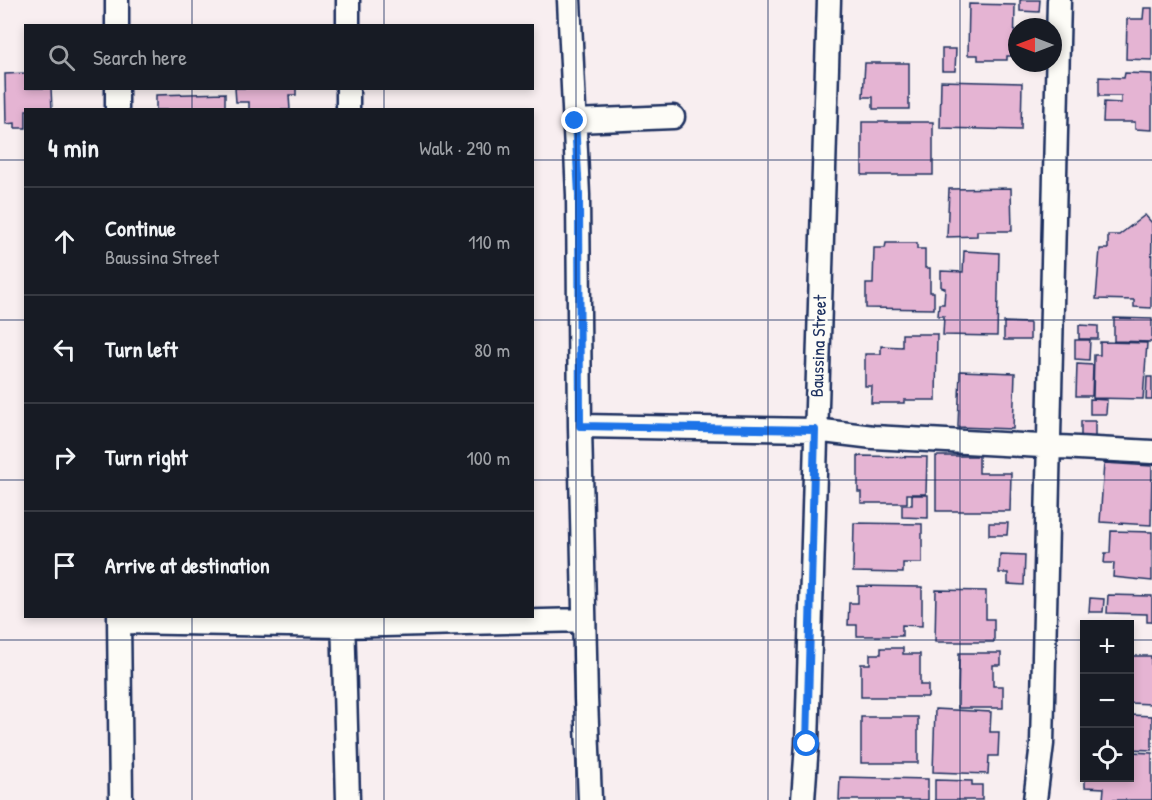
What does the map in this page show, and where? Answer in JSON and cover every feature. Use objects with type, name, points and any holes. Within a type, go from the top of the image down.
[{"type":"street","points":[[117,0],[117,24]]},
{"type":"street","points":[[348,0],[348,24]]},
{"type":"street","points":[[569,0],[579,195],[580,426],[590,800]]},
{"type":"street","name":"Baussina Street","points":[[803,800],[807,744],[829,0]]},
{"type":"street","points":[[1035,800],[1042,744],[1059,0]]},
{"type":"street","points":[[117,90],[117,108]]},
{"type":"street","points":[[348,90],[348,108]]},
{"type":"street","points":[[575,121],[673,117]]},
{"type":"street","points":[[580,426],[815,430],[873,437],[1152,452]]},
{"type":"street","points":[[121,800],[119,619],[584,620]]},
{"type":"street","points":[[343,621],[348,800]]},
{"type":"building","points":[[1020,0],[1040,0],[1039,12],[1020,11]]},
{"type":"building","points":[[969,4],[1015,5],[1015,18],[1008,18],[1007,60],[978,60],[978,55],[968,55]]},
{"type":"building","points":[[1144,8],[1152,8],[1152,60],[1126,59],[1127,19],[1143,19]]},
{"type":"building","points":[[942,49],[956,49],[955,71],[942,71]]},
{"type":"building","points":[[865,63],[909,63],[909,109],[873,109],[873,97],[863,97]]},
{"type":"building","points":[[24,73],[24,90],[51,90],[52,108],[24,108],[24,128],[15,128],[15,123],[6,124],[5,74]]},
{"type":"building","points":[[1125,73],[1152,74],[1152,130],[1135,129],[1135,122],[1103,122],[1104,102],[1121,103],[1121,96],[1099,96],[1099,77],[1124,78]]},
{"type":"building","points":[[941,81],[1022,83],[1021,130],[940,128]]},
{"type":"building","points":[[235,90],[296,90],[296,95],[289,95],[290,108],[249,108],[249,102],[236,102]]},
{"type":"building","points":[[225,93],[225,108],[156,108],[156,95]]},
{"type":"building","points":[[862,122],[933,122],[933,175],[862,175]]},
{"type":"building","points":[[1011,188],[1012,231],[977,231],[977,236],[947,237],[949,189]]},
{"type":"building","points":[[1145,215],[1152,223],[1151,308],[1134,307],[1134,300],[1096,299],[1100,249],[1108,249],[1108,235],[1119,235]]},
{"type":"building","points":[[886,243],[917,243],[917,249],[925,249],[925,268],[930,268],[930,292],[934,292],[934,309],[866,308],[866,284],[873,284],[874,248],[885,248]]},
{"type":"building","points":[[964,251],[999,253],[997,336],[943,335],[944,316],[938,316],[939,304],[944,304],[945,288],[941,287],[941,271],[963,272]]},
{"type":"building","points":[[1114,318],[1152,319],[1152,342],[1114,341]]},
{"type":"building","points":[[1004,322],[1030,323],[1030,340],[1004,340]]},
{"type":"building","points":[[1079,325],[1098,326],[1098,339],[1079,339]]},
{"type":"building","points":[[902,334],[937,334],[936,400],[871,403],[872,386],[865,386],[865,354],[881,354],[881,346],[902,347]]},
{"type":"building","points":[[1075,340],[1090,340],[1089,360],[1075,359]]},
{"type":"building","points":[[1100,342],[1147,343],[1143,399],[1093,398],[1094,355],[1100,355]]},
{"type":"building","points":[[1077,364],[1093,365],[1092,396],[1076,396]]},
{"type":"building","points":[[960,371],[1015,373],[1013,429],[958,427]]},
{"type":"building","points":[[1147,377],[1152,377],[1152,400],[1146,400]]},
{"type":"building","points":[[1090,399],[1107,400],[1106,414],[1090,414]]},
{"type":"building","points":[[1081,421],[1095,421],[1095,437],[1081,437]]},
{"type":"building","points":[[858,456],[927,457],[926,494],[907,494],[907,503],[861,503],[861,492],[858,492]]},
{"type":"building","points":[[936,456],[979,456],[979,473],[1011,473],[1010,511],[936,511]]},
{"type":"building","points":[[1104,463],[1152,466],[1151,525],[1100,522]]},
{"type":"building","points":[[912,495],[928,495],[928,518],[902,517],[902,505],[912,505]]},
{"type":"building","points":[[854,523],[922,524],[922,563],[903,563],[903,573],[853,572]]},
{"type":"building","points":[[989,523],[1008,523],[1007,535],[989,535]]},
{"type":"building","points":[[1111,531],[1152,532],[1152,581],[1113,577],[1114,563],[1104,563],[1105,553],[1110,553]]},
{"type":"building","points":[[1000,554],[1025,555],[1024,585],[1008,584],[1008,573],[999,573]]},
{"type":"building","points":[[858,586],[922,587],[922,626],[902,625],[902,636],[857,636],[857,625],[848,625],[849,603],[858,603]]},
{"type":"building","points":[[936,590],[986,591],[986,619],[994,619],[994,642],[935,642]]},
{"type":"building","points":[[1108,595],[1152,596],[1152,622],[1147,622],[1147,614],[1107,613]]},
{"type":"building","points":[[1090,598],[1104,599],[1103,612],[1089,612]]},
{"type":"building","points":[[881,648],[903,648],[903,654],[920,654],[920,685],[928,685],[928,697],[861,697],[861,664],[870,664],[870,654],[881,654]]},
{"type":"building","points":[[959,653],[1001,653],[1001,665],[993,665],[993,686],[1003,686],[1003,708],[958,708]]},
{"type":"building","points":[[1134,656],[1151,656],[1151,704],[1134,703]]},
{"type":"building","points":[[935,709],[991,712],[990,732],[999,732],[998,756],[989,756],[988,774],[933,772]]},
{"type":"building","points":[[1134,715],[1152,716],[1152,750],[1134,749]]},
{"type":"building","points":[[861,717],[918,717],[918,763],[861,763]]},
{"type":"building","points":[[1134,752],[1152,753],[1152,800],[1103,800],[1104,788],[1085,787],[1085,782],[1134,782]]},
{"type":"building","points":[[840,777],[928,779],[928,800],[839,800]]},
{"type":"building","points":[[935,780],[972,781],[972,785],[982,785],[982,800],[935,800]]},
{"type":"route","points":[[575,121],[579,195],[580,426],[815,430],[807,744]]}]
